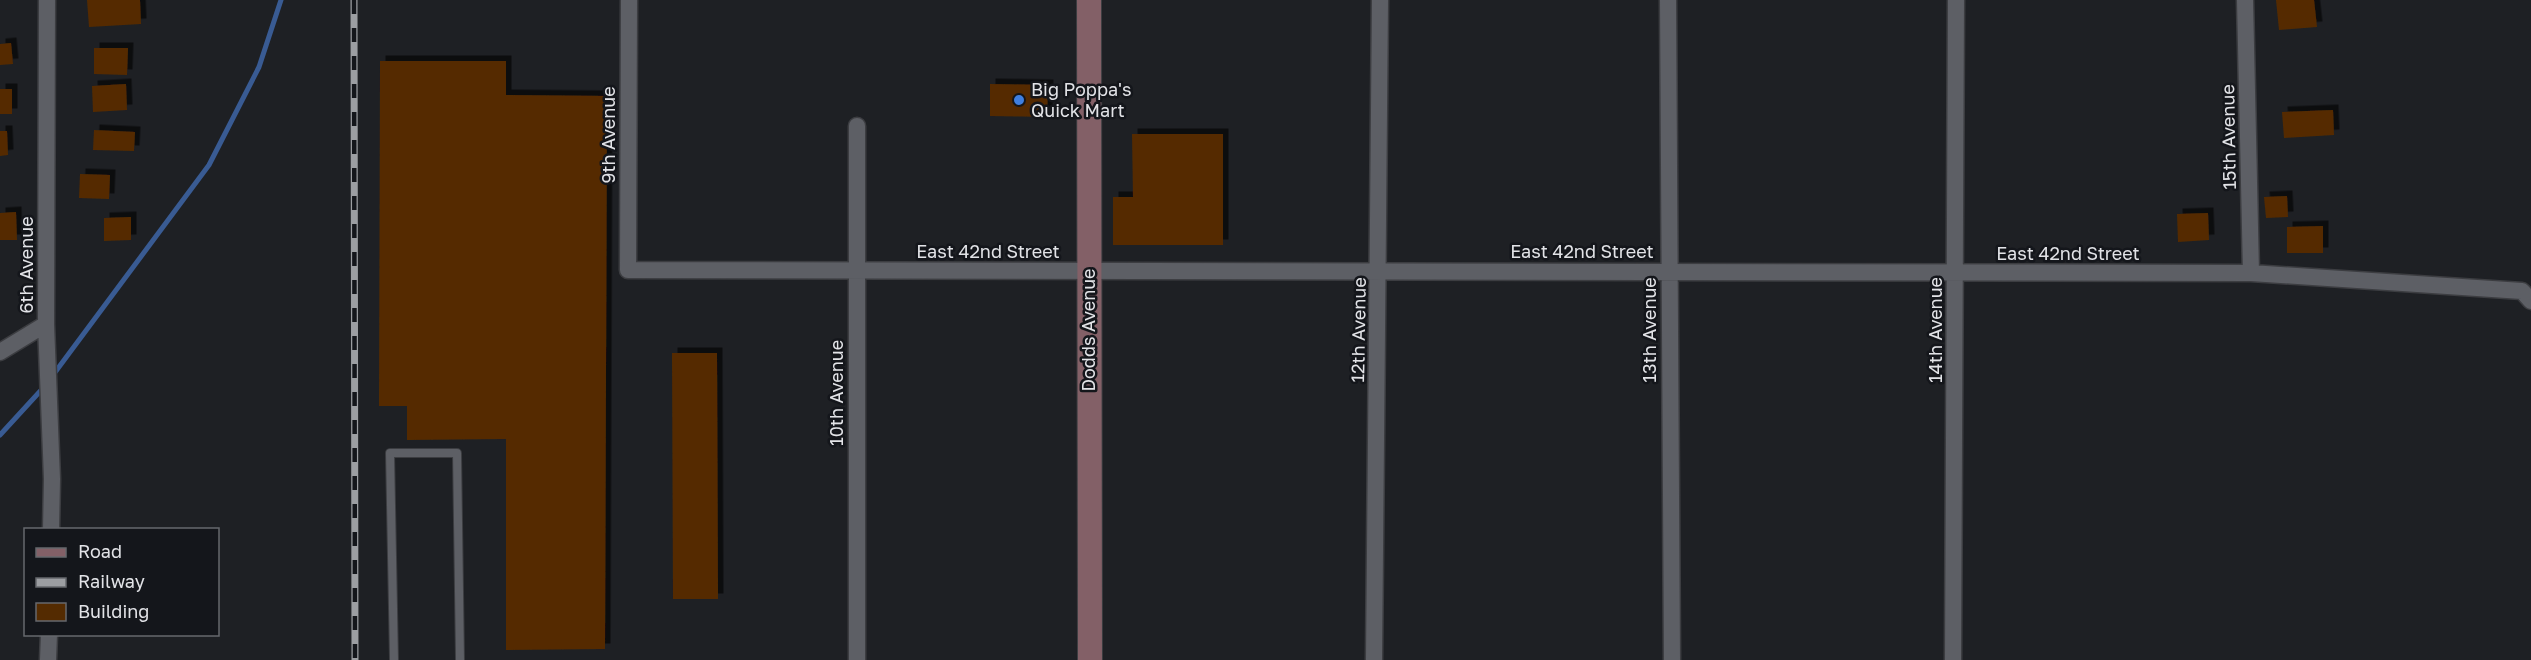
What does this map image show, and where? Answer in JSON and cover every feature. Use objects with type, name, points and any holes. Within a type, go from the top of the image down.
[{"type":"street","name":"6th Avenue","points":[[47,0],[46,324],[52,479],[51,528]]},
{"type":"street","name":"9th Avenue","points":[[628,270],[629,0]]},
{"type":"street","name":"Dodds Avenue","points":[[1089,0],[1090,660]]},
{"type":"street","name":"12th Avenue","points":[[1374,660],[1380,0]]},
{"type":"street","name":"13th Avenue","points":[[1668,0],[1672,660]]},
{"type":"street","name":"14th Avenue","points":[[1953,660],[1956,0]]},
{"type":"street","name":"15th Avenue","points":[[2246,0],[2251,273]]},
{"type":"street","name":"10th Avenue","points":[[857,126],[857,660]]},
{"type":"street","name":"East 42nd Street","points":[[628,270],[2251,273],[2522,291],[2531,301]]},
{"type":"street","points":[[0,352],[46,324]]},
{"type":"street","points":[[48,660],[49,636]]},
{"type":"lane","points":[[394,660],[390,453],[458,453],[460,660]]},
{"type":"building","points":[[87,0],[140,0],[141,24],[89,27]]},
{"type":"building","points":[[2276,0],[2314,0],[2317,27],[2279,30]]},
{"type":"building","points":[[11,43],[13,64],[0,65],[0,44]]},
{"type":"building","points":[[94,48],[128,48],[127,75],[94,74]]},
{"type":"building","points":[[380,61],[506,61],[506,95],[607,96],[605,649],[506,650],[506,439],[407,440],[407,406],[379,406]]},
{"type":"building","points":[[126,84],[127,110],[93,112],[92,86]]},
{"type":"building","name":"Big Poppa's Quick Mart","points":[[990,84],[1048,85],[1047,117],[990,116]]},
{"type":"building","points":[[0,89],[12,89],[12,114],[0,114]]},
{"type":"building","points":[[2333,110],[2334,135],[2284,138],[2282,112]]},
{"type":"building","points":[[94,130],[135,132],[134,151],[93,150]]},
{"type":"building","points":[[0,131],[7,131],[8,155],[0,156]]},
{"type":"building","points":[[1132,134],[1223,134],[1223,245],[1113,245],[1113,197],[1133,197]]},
{"type":"building","points":[[80,174],[110,175],[109,199],[79,198]]},
{"type":"building","points":[[2287,196],[2288,217],[2266,218],[2264,197]]},
{"type":"building","points":[[16,212],[17,240],[0,240],[0,213]]},
{"type":"building","points":[[2208,213],[2209,240],[2178,242],[2177,214]]},
{"type":"building","points":[[131,217],[131,240],[104,241],[104,218]]},
{"type":"building","points":[[2323,226],[2323,253],[2287,253],[2287,227]]},
{"type":"building","points":[[672,353],[717,353],[718,599],[673,599]]},
{"type":"waterway","points":[[53,375],[209,165],[259,67],[281,0]]},
{"type":"waterway","points":[[0,435],[44,387]]},
{"type":"railway","points":[[354,0],[355,660]]},
{"type":"place","name":"Big Poppa's Quick Mart","points":[[1019,100]]}]
